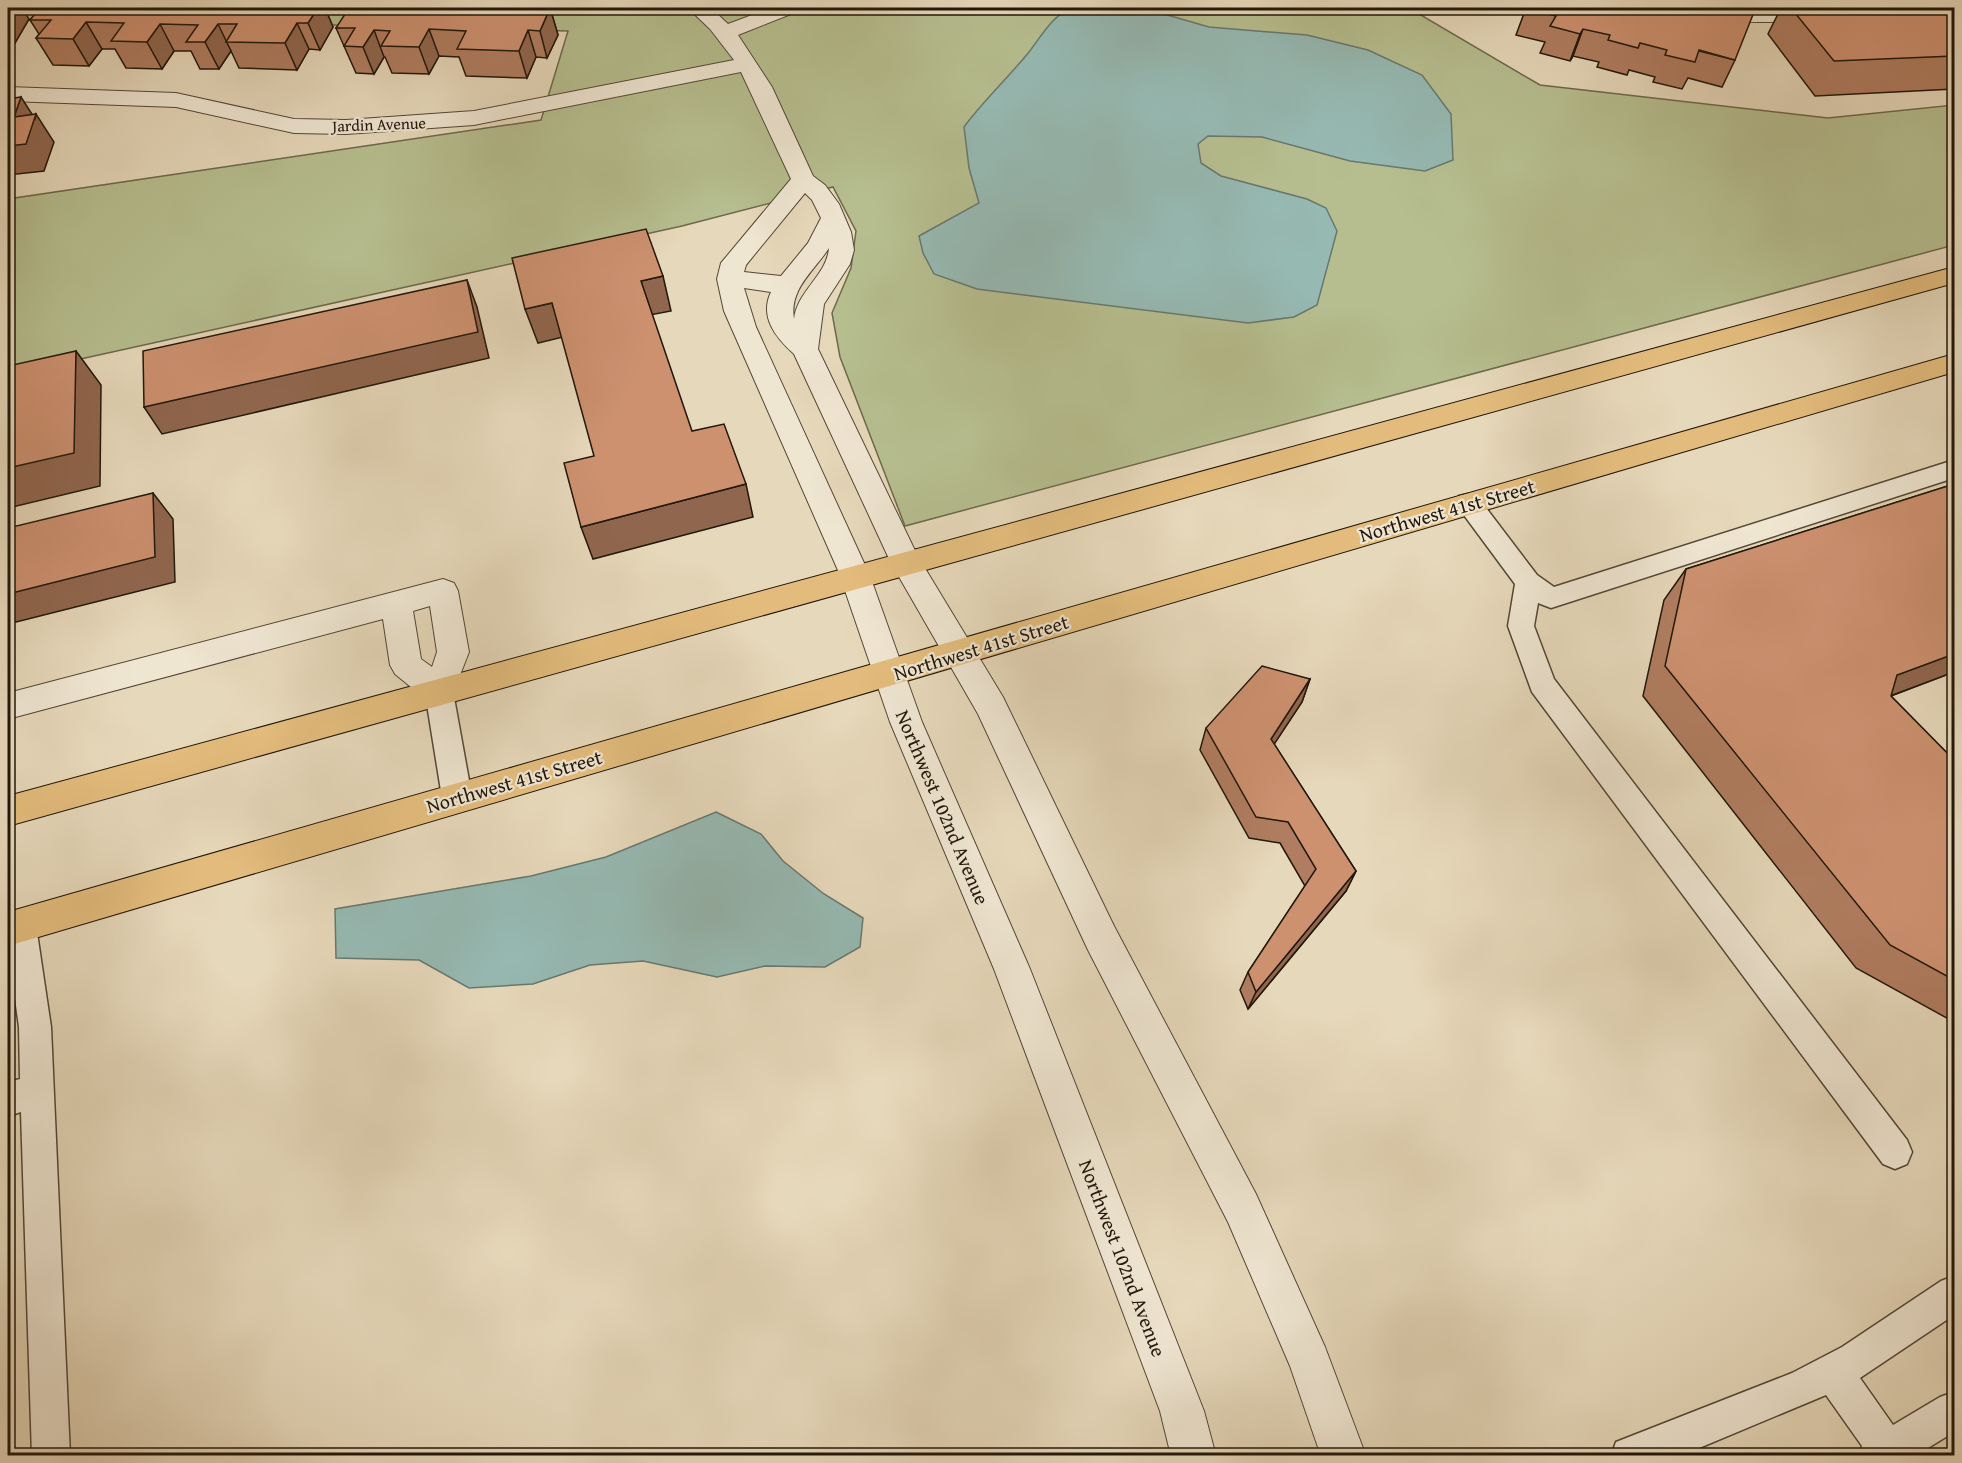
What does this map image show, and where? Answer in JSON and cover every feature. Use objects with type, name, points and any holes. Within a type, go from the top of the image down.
[{"type":"main road","points":[[8,811],[1954,275]]},
{"type":"main road","name":"Northwest 41st Street","points":[[14,928],[457,797],[889,675],[1468,503],[1954,363]]},
{"type":"street","points":[[699,8],[726,32],[748,64],[803,180],[805,227],[817,250],[784,288],[779,302],[785,330],[805,349],[906,563],[992,707],[1101,938],[1242,1208],[1310,1362],[1344,1455]]},
{"type":"street","points":[[726,32],[789,8]]},
{"type":"street","points":[[1676,8],[1706,14],[1736,16],[1870,8]]},
{"type":"street","name":"Jardin Avenue","points":[[8,94],[176,100],[294,126],[346,127],[474,118],[748,64]]},
{"type":"street","points":[[784,288],[771,282],[730,279],[734,263],[805,227],[819,193],[803,180]]},
{"type":"street","points":[[805,227],[843,246],[841,256],[821,284],[808,313],[805,349]]},
{"type":"street","name":"Northwest 102nd Avenue","points":[[730,279],[743,327],[855,576],[906,722],[1017,980],[1182,1411],[1194,1455]]},
{"type":"street","points":[[8,706],[396,603],[443,591],[453,652],[439,692],[406,665],[396,603]]},
{"type":"lane","points":[[1468,503],[1528,582],[1551,598],[1954,469]]},
{"type":"lane","points":[[1528,582],[1521,626],[1542,684],[1895,1152]]},
{"type":"lane","points":[[439,692],[457,797]]},
{"type":"lane","points":[[14,928],[35,1027],[22,1095],[51,1455]]},
{"type":"lane","points":[[1630,1455],[1803,1387],[1855,1360],[1954,1294]]},
{"type":"lane","points":[[1833,1372],[1882,1453],[1954,1411]]},
{"type":"green space","points":[[8,8],[1409,8],[1540,85],[1828,118],[1954,105],[1954,245],[905,526],[840,357],[832,313],[851,268],[856,231],[833,187],[682,226],[8,375],[8,199],[541,120],[568,31],[62,18],[8,21]]},
{"type":"water","points":[[1070,8],[1143,8],[1209,27],[1307,35],[1368,50],[1422,75],[1451,114],[1453,160],[1425,171],[1350,161],[1262,137],[1208,136],[1198,144],[1201,163],[1221,176],[1307,199],[1326,208],[1337,231],[1317,305],[1294,317],[1248,323],[977,289],[934,274],[923,253],[919,236],[979,203],[969,168],[964,127],[1021,62],[1052,22]]},
{"type":"water","points":[[716,812],[761,834],[783,861],[824,894],[863,918],[860,947],[825,967],[765,966],[717,977],[643,961],[590,965],[533,984],[469,988],[419,960],[336,958],[335,909],[531,876],[606,857]]},
{"type":"building","points":[[40,8],[318,8],[308,23],[297,23],[285,43],[226,42],[237,24],[218,24],[205,42],[186,42],[198,25],[160,24],[147,42],[111,41],[124,23],[86,22],[73,39],[36,38],[51,20],[30,20]]},
{"type":"building","points":[[349,8],[550,8],[540,31],[528,30],[519,51],[457,49],[466,31],[429,29],[419,47],[381,46],[390,31],[374,30],[363,47],[344,46],[355,28],[336,28]]},
{"type":"building","points":[[1526,8],[1737,8],[1754,12],[1735,60],[1699,50],[1695,62],[1665,55],[1667,50],[1640,43],[1638,48],[1608,40],[1610,35],[1583,29],[1580,34],[1550,26],[1556,16]]},
{"type":"building","points":[[1791,8],[1954,8],[1954,56],[1834,61]]},
{"type":"building","points":[[21,97],[14,117],[36,114],[26,144],[8,146],[8,99]]},
{"type":"building","points":[[646,229],[663,276],[641,281],[692,431],[724,424],[746,484],[581,527],[564,463],[594,456],[552,303],[525,309],[512,258]]},
{"type":"building","points":[[467,280],[478,332],[144,407],[143,351]]},
{"type":"building","points":[[76,351],[74,453],[8,468],[8,366]]},
{"type":"building","points":[[1954,484],[1954,654],[1897,675],[1891,696],[1954,760],[1954,980],[1890,945],[1665,666],[1686,569]]},
{"type":"building","points":[[153,493],[155,557],[8,594],[8,528]]},
{"type":"building","points":[[1262,666],[1310,679],[1271,739],[1356,871],[1256,992],[1248,972],[1316,869],[1288,822],[1256,817],[1206,728]]}]
